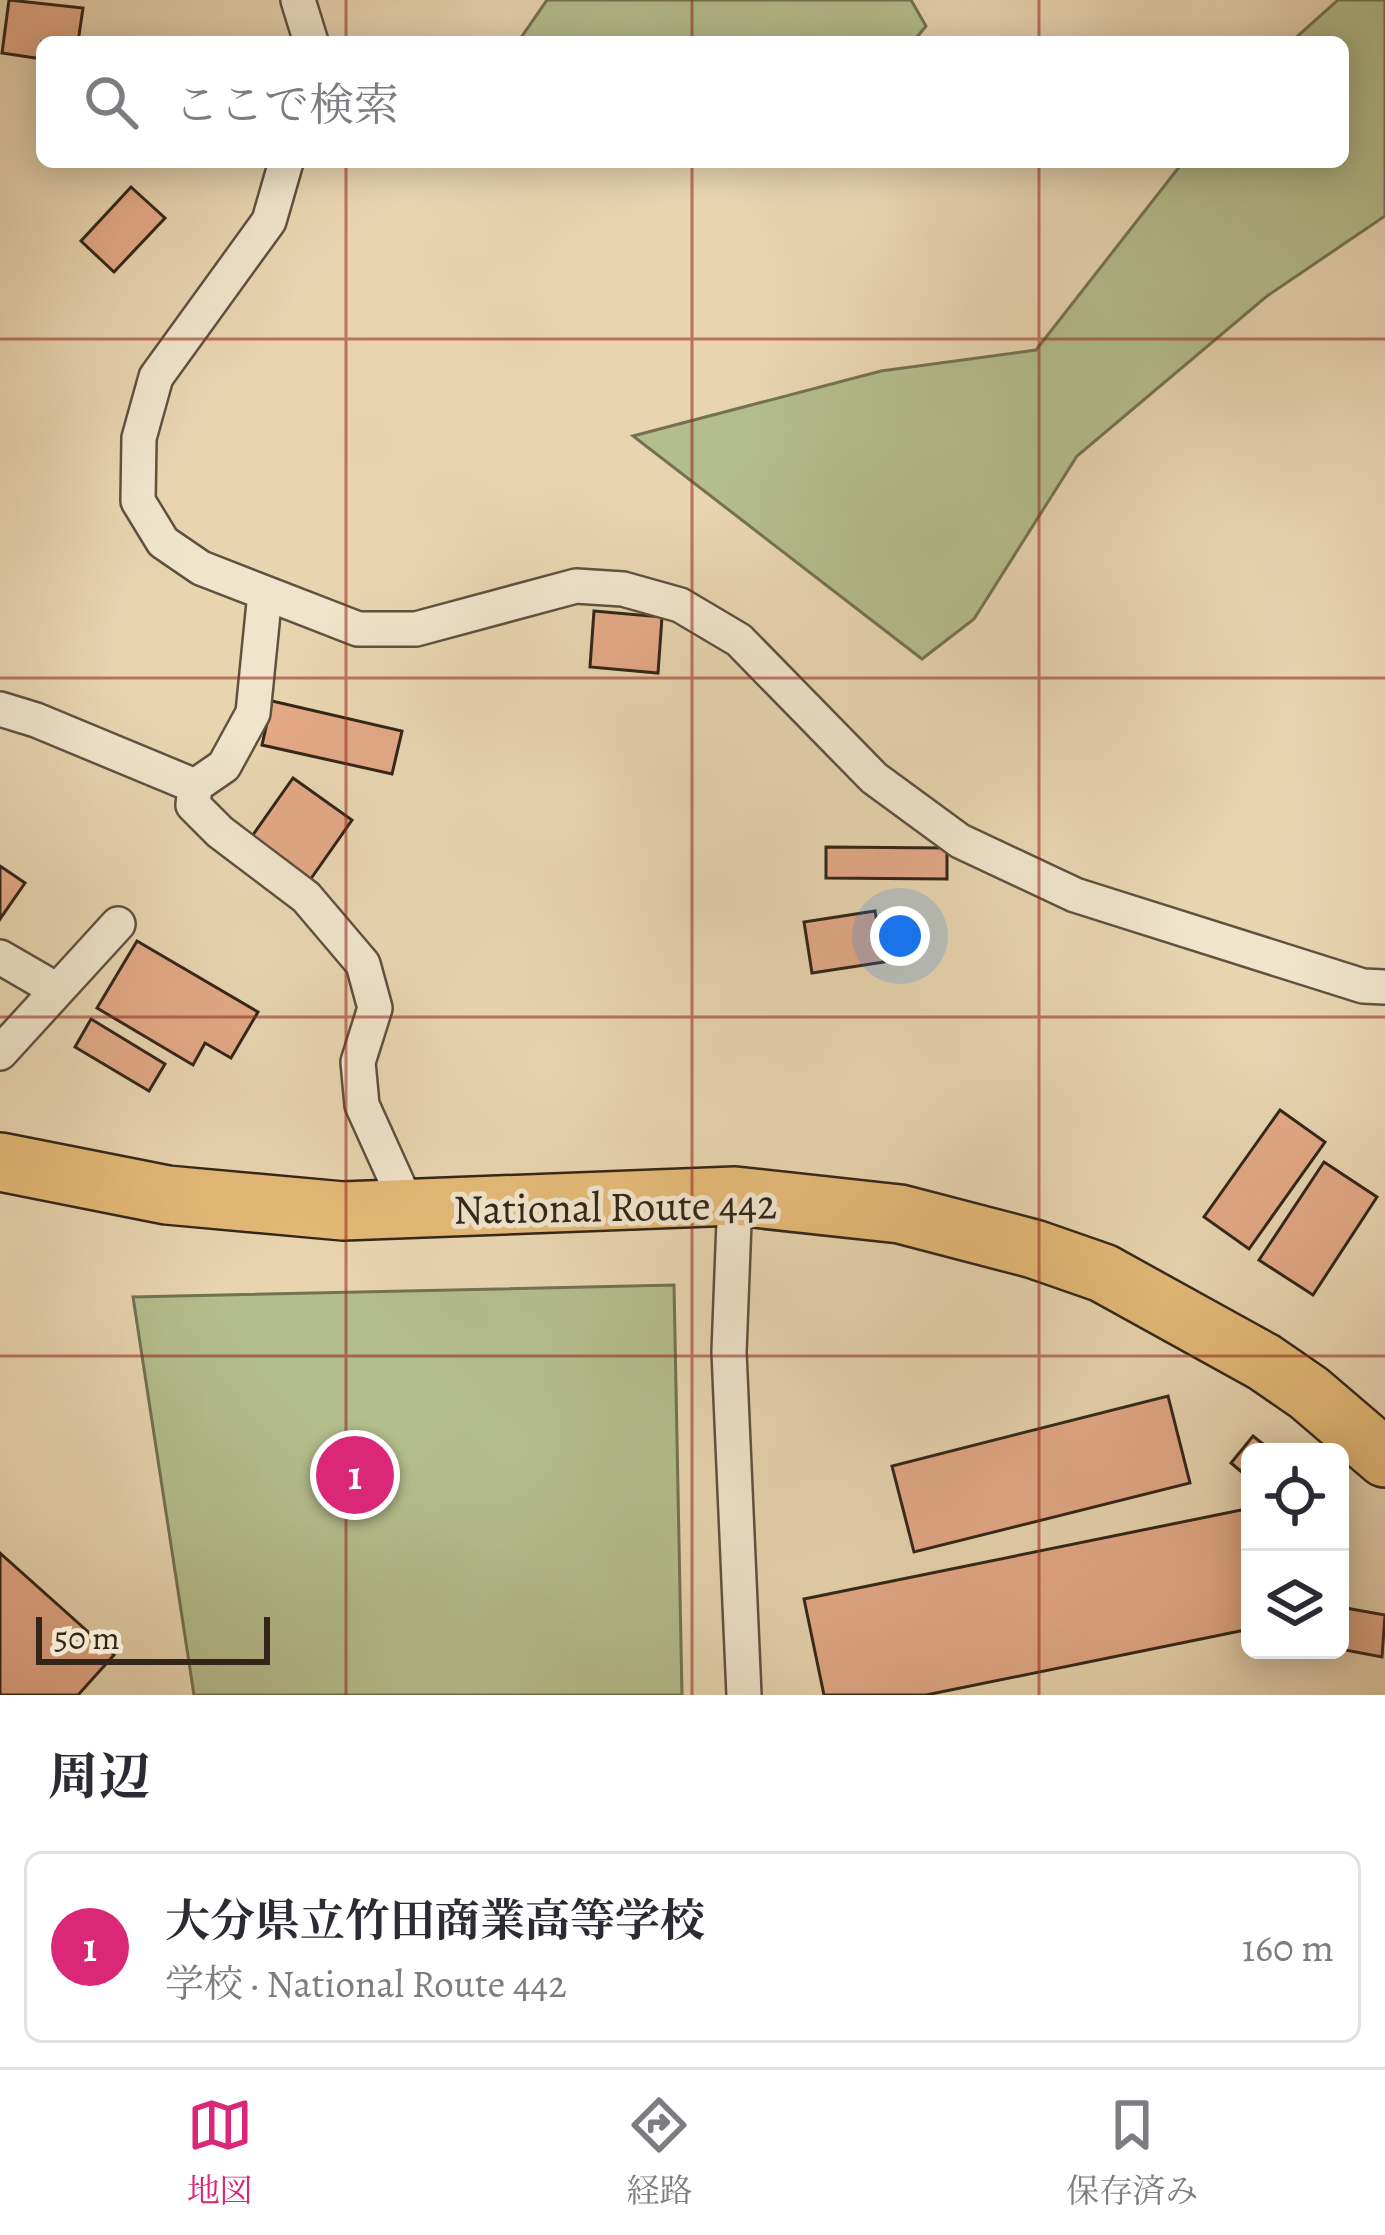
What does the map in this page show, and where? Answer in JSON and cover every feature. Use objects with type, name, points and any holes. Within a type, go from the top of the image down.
[{"type":"highway","name":"National Route 442","points":[[0,1162],[166,1195],[343,1211],[735,1196],[900,1214],[1034,1249],[1103,1273],[1264,1362],[1385,1457]]},
{"type":"street","points":[[298,0],[308,36]]},
{"type":"street","points":[[284,168],[269,221],[155,377],[139,438],[138,502],[163,542],[201,568],[358,629],[416,629],[576,586],[623,589],[680,605],[739,640],[874,778],[960,842],[1075,895],[1363,986],[1385,987]]},
{"type":"street","points":[[194,786],[224,766],[254,713],[266,592]]},
{"type":"street","points":[[0,709],[194,786]]},
{"type":"street","points":[[194,786],[194,805],[220,832],[305,897],[363,964],[375,1008],[358,1062],[362,1105],[409,1209]]},
{"type":"street","points":[[0,1053],[118,924]]},
{"type":"street","points":[[0,957],[57,990]]},
{"type":"street","points":[[735,1196],[729,1352],[744,1695]]},
{"type":"green space","points":[[547,0],[911,0],[926,26],[918,36],[522,36]]},
{"type":"green space","points":[[1338,0],[1385,0],[1385,216],[1267,296],[1077,456],[974,619],[922,659],[633,436],[881,371],[1036,350],[1178,168],[1349,168],[1349,36],[1298,36]]},
{"type":"green space","points":[[674,1285],[682,1695],[194,1695],[133,1297]]},
{"type":"building","points":[[9,0],[83,8],[79,36],[36,36],[36,58],[2,53]]},
{"type":"building","points":[[131,187],[165,218],[114,272],[81,241]]},
{"type":"building","points":[[594,611],[662,617],[658,673],[590,667]]},
{"type":"building","points":[[272,701],[402,731],[392,774],[262,745]]},
{"type":"building","points":[[293,778],[352,820],[310,880],[250,839]]},
{"type":"building","points":[[826,847],[947,848],[947,879],[826,878]]},
{"type":"building","points":[[0,866],[25,883],[0,919]]},
{"type":"building","points":[[875,911],[884,962],[812,973],[804,922]]},
{"type":"building","points":[[137,941],[258,1012],[231,1058],[205,1043],[193,1065],[97,1008]]},
{"type":"building","points":[[91,1019],[165,1064],[149,1091],[75,1047]]},
{"type":"building","points":[[1280,1110],[1325,1142],[1249,1249],[1204,1217]]},
{"type":"building","points":[[1324,1162],[1377,1197],[1313,1295],[1259,1260]]},
{"type":"building","points":[[1168,1396],[1190,1483],[914,1552],[892,1466]]},
{"type":"building","points":[[1241,1451],[1241,1471],[1231,1463]]},
{"type":"building","points":[[1241,1510],[1241,1631],[926,1695],[824,1695],[804,1599]]},
{"type":"building","points":[[0,1553],[114,1655],[78,1695],[0,1695]]},
{"type":"building","points":[[1349,1609],[1385,1615],[1382,1657],[1349,1651]]},
{"type":"place","name":"大分県立竹田商業高等学校","points":[[355,1475]]}]
